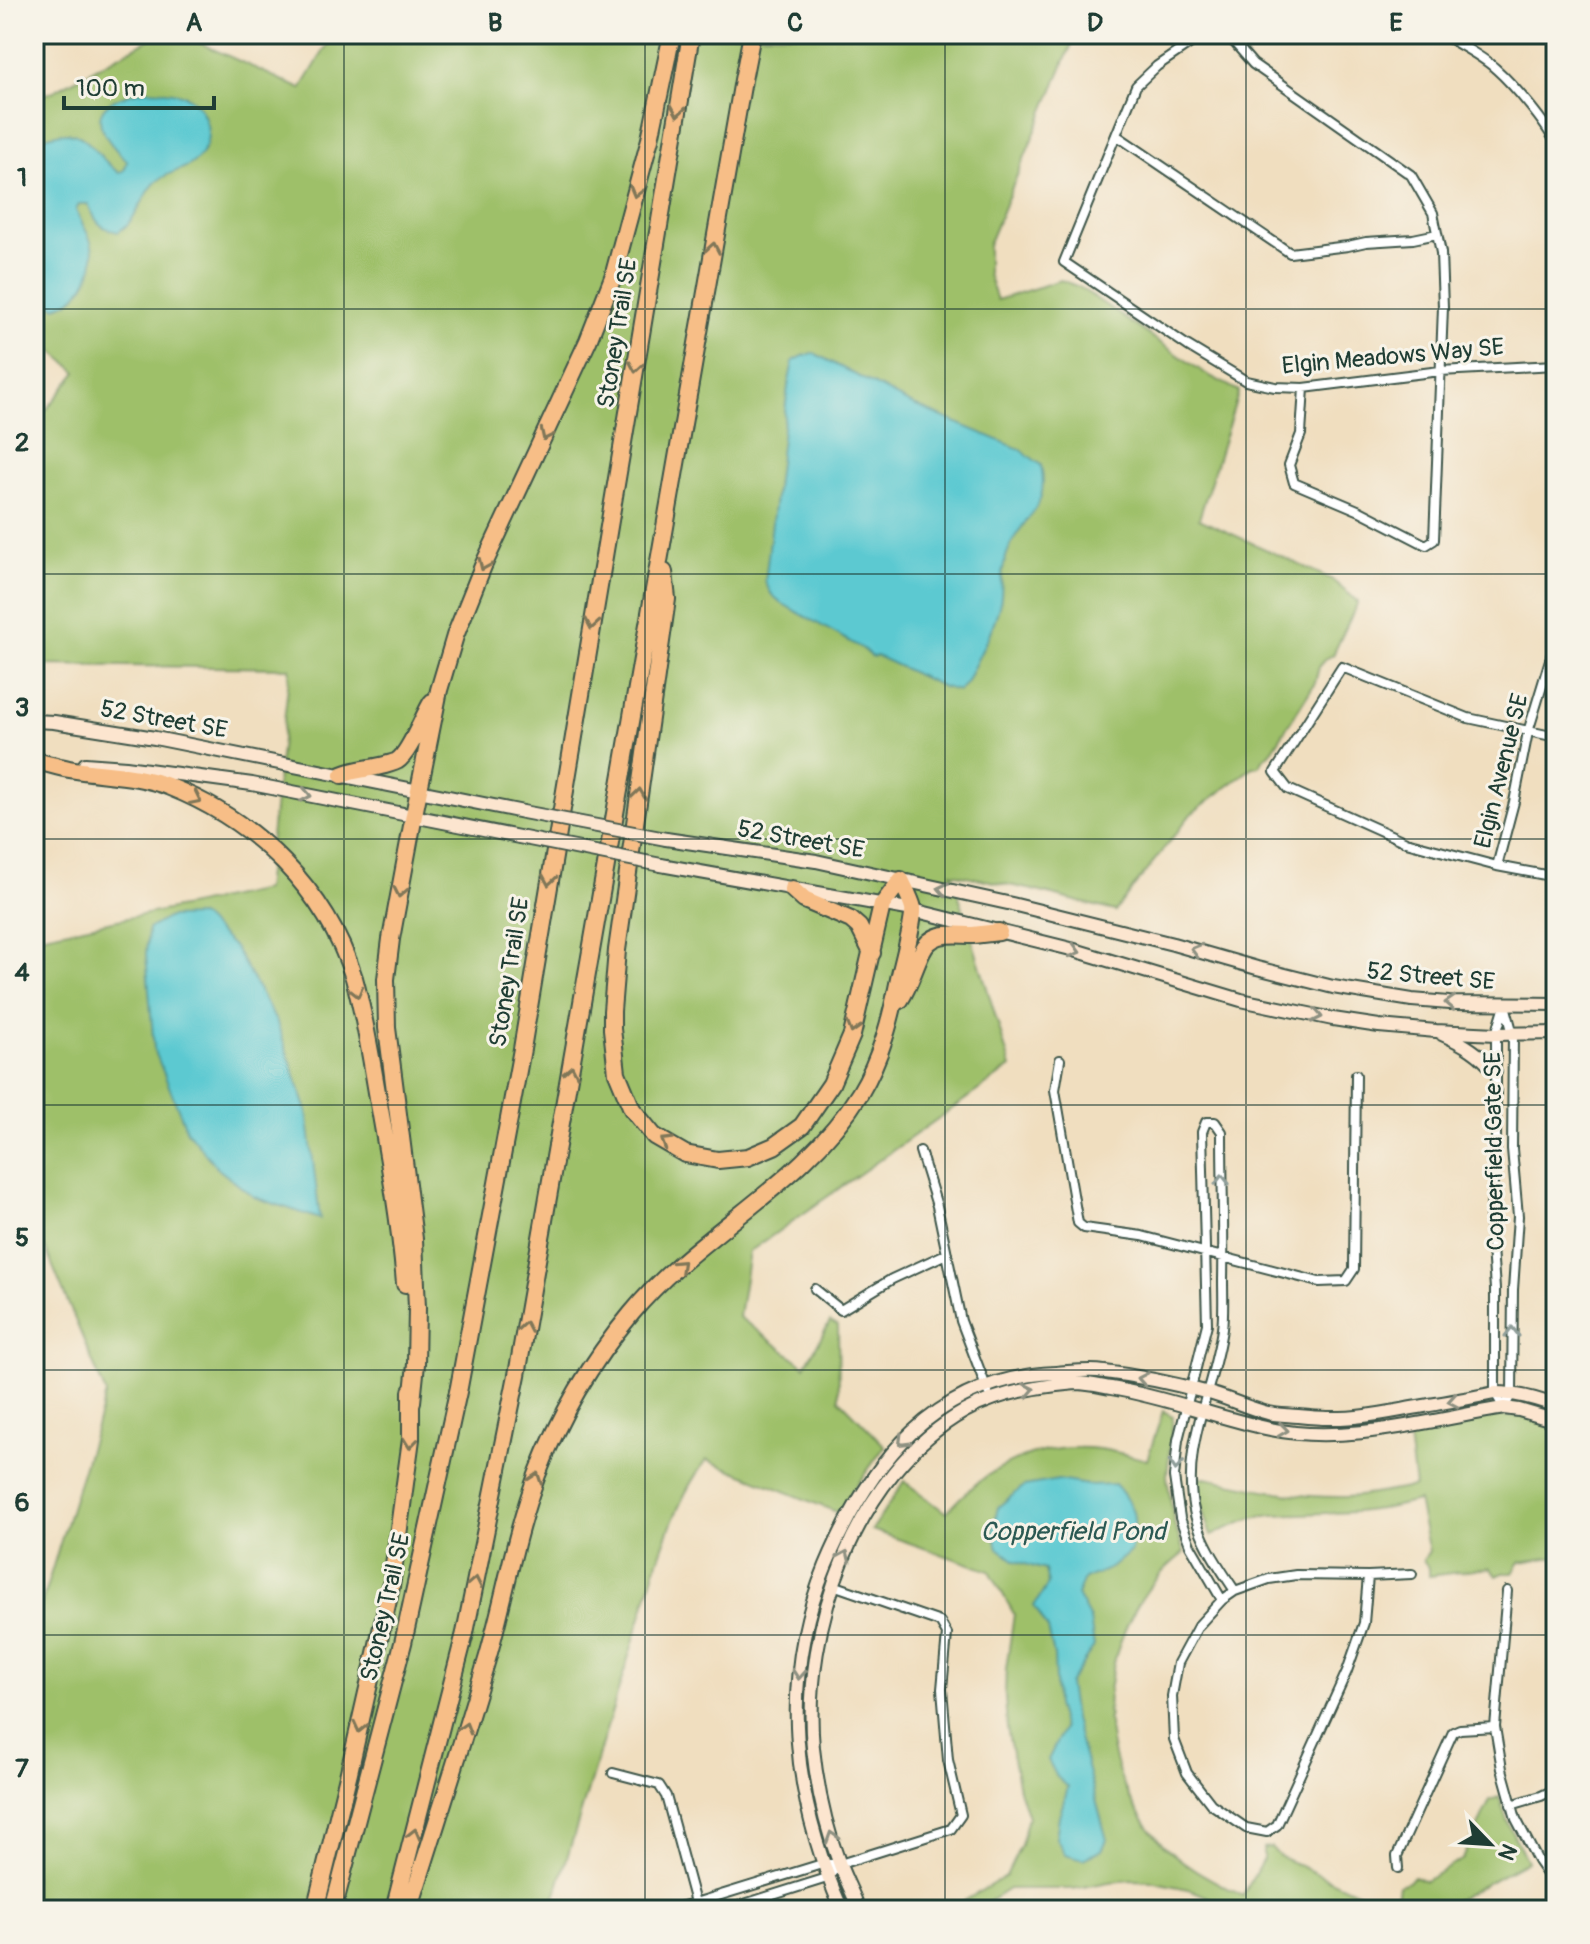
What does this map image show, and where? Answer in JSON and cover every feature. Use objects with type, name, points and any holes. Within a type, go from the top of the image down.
[{"type":"highway","points":[[315,1910],[391,1587],[411,1439],[417,1308],[414,1239],[387,1028],[386,979],[414,815],[439,690],[455,636],[483,566],[582,355],[613,277],[650,139],[672,34]]},
{"type":"highway","name":"Stoney Trail SE","points":[[333,1910],[403,1643],[459,1387],[522,1049],[691,34]]},
{"type":"highway","points":[[394,1910],[465,1633],[517,1375],[752,34]]},
{"type":"highway","points":[[661,553],[667,599],[617,950],[612,1011],[617,1073],[632,1109],[654,1136],[685,1154],[718,1160],[748,1157],[774,1146],[802,1126],[831,1084],[852,1035],[882,905],[901,880]]},
{"type":"highway","points":[[342,775],[354,770],[380,767],[403,755],[439,690]]},
{"type":"highway","points":[[37,761],[169,786],[220,811],[264,843],[294,872],[337,935],[365,1022],[391,1165],[402,1241],[412,1402]]},
{"type":"highway","points":[[409,1910],[488,1654],[521,1528],[554,1434],[590,1368],[632,1312],[680,1263],[821,1145],[861,1091],[880,1052],[893,1011],[913,910],[901,880]]},
{"type":"highway","points":[[792,889],[804,900],[851,920],[859,927],[872,953]]},
{"type":"highway","points":[[893,1011],[909,986],[929,941],[942,935],[999,932]]},
{"type":"main road","name":"52 Street SE","points":[[34,721],[155,738],[666,839],[816,861],[1077,919],[1333,987],[1412,1000],[1505,1005],[1556,1004]]},
{"type":"main road","name":"52 Street SE","points":[[37,761],[126,767],[252,784],[661,865],[913,910],[1071,949],[1241,1000],[1333,1019],[1436,1031],[1556,1033]]},
{"type":"main road","points":[[1436,1031],[1469,1046],[1495,1072]]},
{"type":"main road","points":[[842,1910],[822,1864],[801,1778],[797,1725],[799,1670],[805,1631],[820,1580],[854,1507],[898,1446],[926,1418],[985,1385],[1020,1376],[1101,1371],[1207,1392],[1268,1413],[1330,1419],[1495,1393],[1512,1393],[1556,1406]]},
{"type":"main road","points":[[859,1910],[840,1864],[817,1781],[811,1726],[813,1679],[820,1634],[833,1585],[865,1513],[894,1470],[943,1425],[991,1400],[1027,1389],[1080,1383],[1143,1393],[1272,1429],[1312,1433],[1362,1431],[1504,1408],[1556,1421]]},
{"type":"main road","points":[[1359,1416],[1362,1431]]},
{"type":"main road","points":[[797,1725],[811,1726]]},
{"type":"street","name":"Elgin Meadows Way SE","points":[[1204,34],[1157,66],[1136,86],[1064,262],[1188,346],[1246,381],[1275,387],[1304,388],[1440,371],[1556,365]]},
{"type":"street","points":[[1227,34],[1253,64],[1411,175],[1433,213],[1441,253],[1443,307],[1434,540],[1426,545],[1360,511],[1294,483],[1289,465],[1301,434],[1304,388]]},
{"type":"street","points":[[1442,34],[1495,67],[1556,144]]},
{"type":"street","points":[[1116,135],[1290,253],[1437,234]]},
{"type":"street","name":"Elgin Avenue SE","points":[[1497,866],[1528,732],[1556,640]]},
{"type":"street","points":[[1556,737],[1468,718],[1342,667],[1275,772],[1288,789],[1406,842],[1497,866],[1556,877]]},
{"type":"street","name":"Copperfield Gate SE","points":[[1504,1408],[1512,1393],[1513,1290],[1518,1216],[1512,1149],[1513,1034],[1505,1005]]},
{"type":"street","name":"Copperfield Gate SE","points":[[1495,1393],[1495,1289],[1490,1220],[1496,1147],[1496,1034],[1505,1005]]},
{"type":"street","points":[[1060,1060],[1055,1090],[1078,1223],[1084,1228],[1142,1236],[1319,1282],[1346,1281],[1354,1269],[1356,1075]]},
{"type":"street","points":[[1222,1600],[1190,1545],[1180,1518],[1174,1477],[1178,1440],[1207,1324],[1202,1132],[1206,1122],[1215,1122],[1222,1132],[1222,1328],[1192,1445],[1189,1477],[1195,1516],[1215,1559],[1235,1591]]},
{"type":"street","points":[[920,1151],[937,1206],[961,1321],[991,1400]]},
{"type":"street","points":[[815,1289],[841,1310],[892,1279],[946,1254]]},
{"type":"street","points":[[1495,1393],[1504,1408]]},
{"type":"street","points":[[1368,1576],[1364,1623],[1347,1671],[1277,1825],[1267,1832],[1246,1828],[1211,1804],[1187,1773],[1174,1739],[1172,1696],[1178,1663],[1198,1626],[1235,1591],[1269,1579],[1296,1575],[1412,1574]]},
{"type":"street","points":[[666,1910],[696,1906],[822,1864],[840,1864],[951,1829],[961,1815],[948,1760],[942,1689],[947,1634],[940,1622],[833,1585]]},
{"type":"street","points":[[1507,1591],[1495,1727],[1511,1805],[1538,1861],[1556,1887]]},
{"type":"street","points":[[1398,1868],[1397,1856],[1453,1732],[1495,1727]]},
{"type":"street","points":[[613,1773],[659,1785],[666,1796],[696,1906]]},
{"type":"street","points":[[1511,1805],[1556,1789]]},
{"type":"street","points":[[725,1910],[827,1878],[840,1864]]},
{"type":"green space","points":[[159,34],[180,34],[301,89],[334,34],[1076,34],[988,245],[988,274],[997,300],[1061,280],[1079,287],[1206,374],[1239,391],[1199,519],[1331,579],[1358,602],[1333,655],[1319,667],[1315,683],[1270,754],[1259,766],[1253,767],[1191,814],[1115,911],[952,873],[1011,1067],[749,1252],[739,1317],[805,1366],[830,1322],[838,1326],[839,1399],[885,1446],[839,1513],[707,1460],[699,1470],[678,1508],[658,1561],[551,1910],[34,1910],[34,1628],[106,1394],[34,1221],[34,937],[265,890],[290,668],[34,665],[34,425],[77,372],[34,335],[34,98],[54,91]]},
{"type":"green space","points":[[1163,1411],[1173,1416],[1167,1476],[1174,1523],[1184,1553],[1153,1583],[1130,1619],[1111,1676],[1108,1704],[1115,1761],[1139,1814],[1157,1838],[1187,1864],[1243,1896],[1263,1859],[1263,1848],[1271,1847],[1279,1856],[1383,1905],[1397,1898],[1399,1885],[1409,1882],[1414,1876],[1425,1881],[1463,1859],[1490,1800],[1499,1797],[1509,1826],[1527,1861],[1438,1910],[1237,1910],[1192,1890],[1133,1880],[1073,1889],[1009,1889],[976,1910],[949,1910],[1006,1876],[1021,1845],[1028,1817],[1007,1728],[1006,1669],[1014,1614],[990,1571],[872,1530],[904,1481],[946,1513],[995,1471],[1034,1454],[1076,1448],[1099,1449],[1147,1460]]},
{"type":"green space","points":[[1496,1416],[1520,1416],[1556,1426],[1556,1557],[1520,1562],[1513,1573],[1497,1576],[1490,1568],[1429,1576],[1429,1568],[1423,1560],[1429,1552],[1418,1501],[1356,1512],[1253,1518],[1211,1535],[1201,1506],[1197,1476],[1271,1491],[1327,1497],[1415,1487],[1408,1431]]},
{"type":"water","points":[[552,34],[618,34],[603,42],[585,44]]},
{"type":"water","points":[[147,90],[175,92],[198,105],[208,129],[206,145],[192,164],[155,183],[130,222],[118,232],[99,223],[88,204],[79,204],[76,210],[92,246],[91,270],[78,294],[55,307],[34,291],[34,141],[51,135],[75,134],[119,173],[125,169],[127,161],[105,135],[101,115],[114,100]]},
{"type":"water","points":[[814,353],[909,403],[1020,449],[1041,465],[1042,493],[1007,554],[997,613],[966,683],[959,691],[943,687],[877,656],[872,657],[783,604],[772,595],[765,582],[793,361]]},
{"type":"water","points":[[200,916],[235,948],[277,1023],[307,1111],[320,1219],[254,1197],[217,1168],[187,1131],[154,1049],[146,955],[148,929],[169,917]]},
{"type":"water","name":"Copperfield Pond","points":[[1058,1480],[1088,1485],[1115,1484],[1134,1515],[1131,1551],[1111,1568],[1084,1579],[1077,1595],[1090,1619],[1094,1646],[1069,1684],[1074,1719],[1107,1840],[1102,1850],[1083,1859],[1065,1854],[1056,1838],[1068,1787],[1057,1777],[1048,1760],[1063,1729],[1056,1706],[1054,1656],[1048,1629],[1034,1606],[1048,1584],[1045,1570],[1015,1561],[998,1548],[993,1529],[998,1507],[1024,1486]]}]
